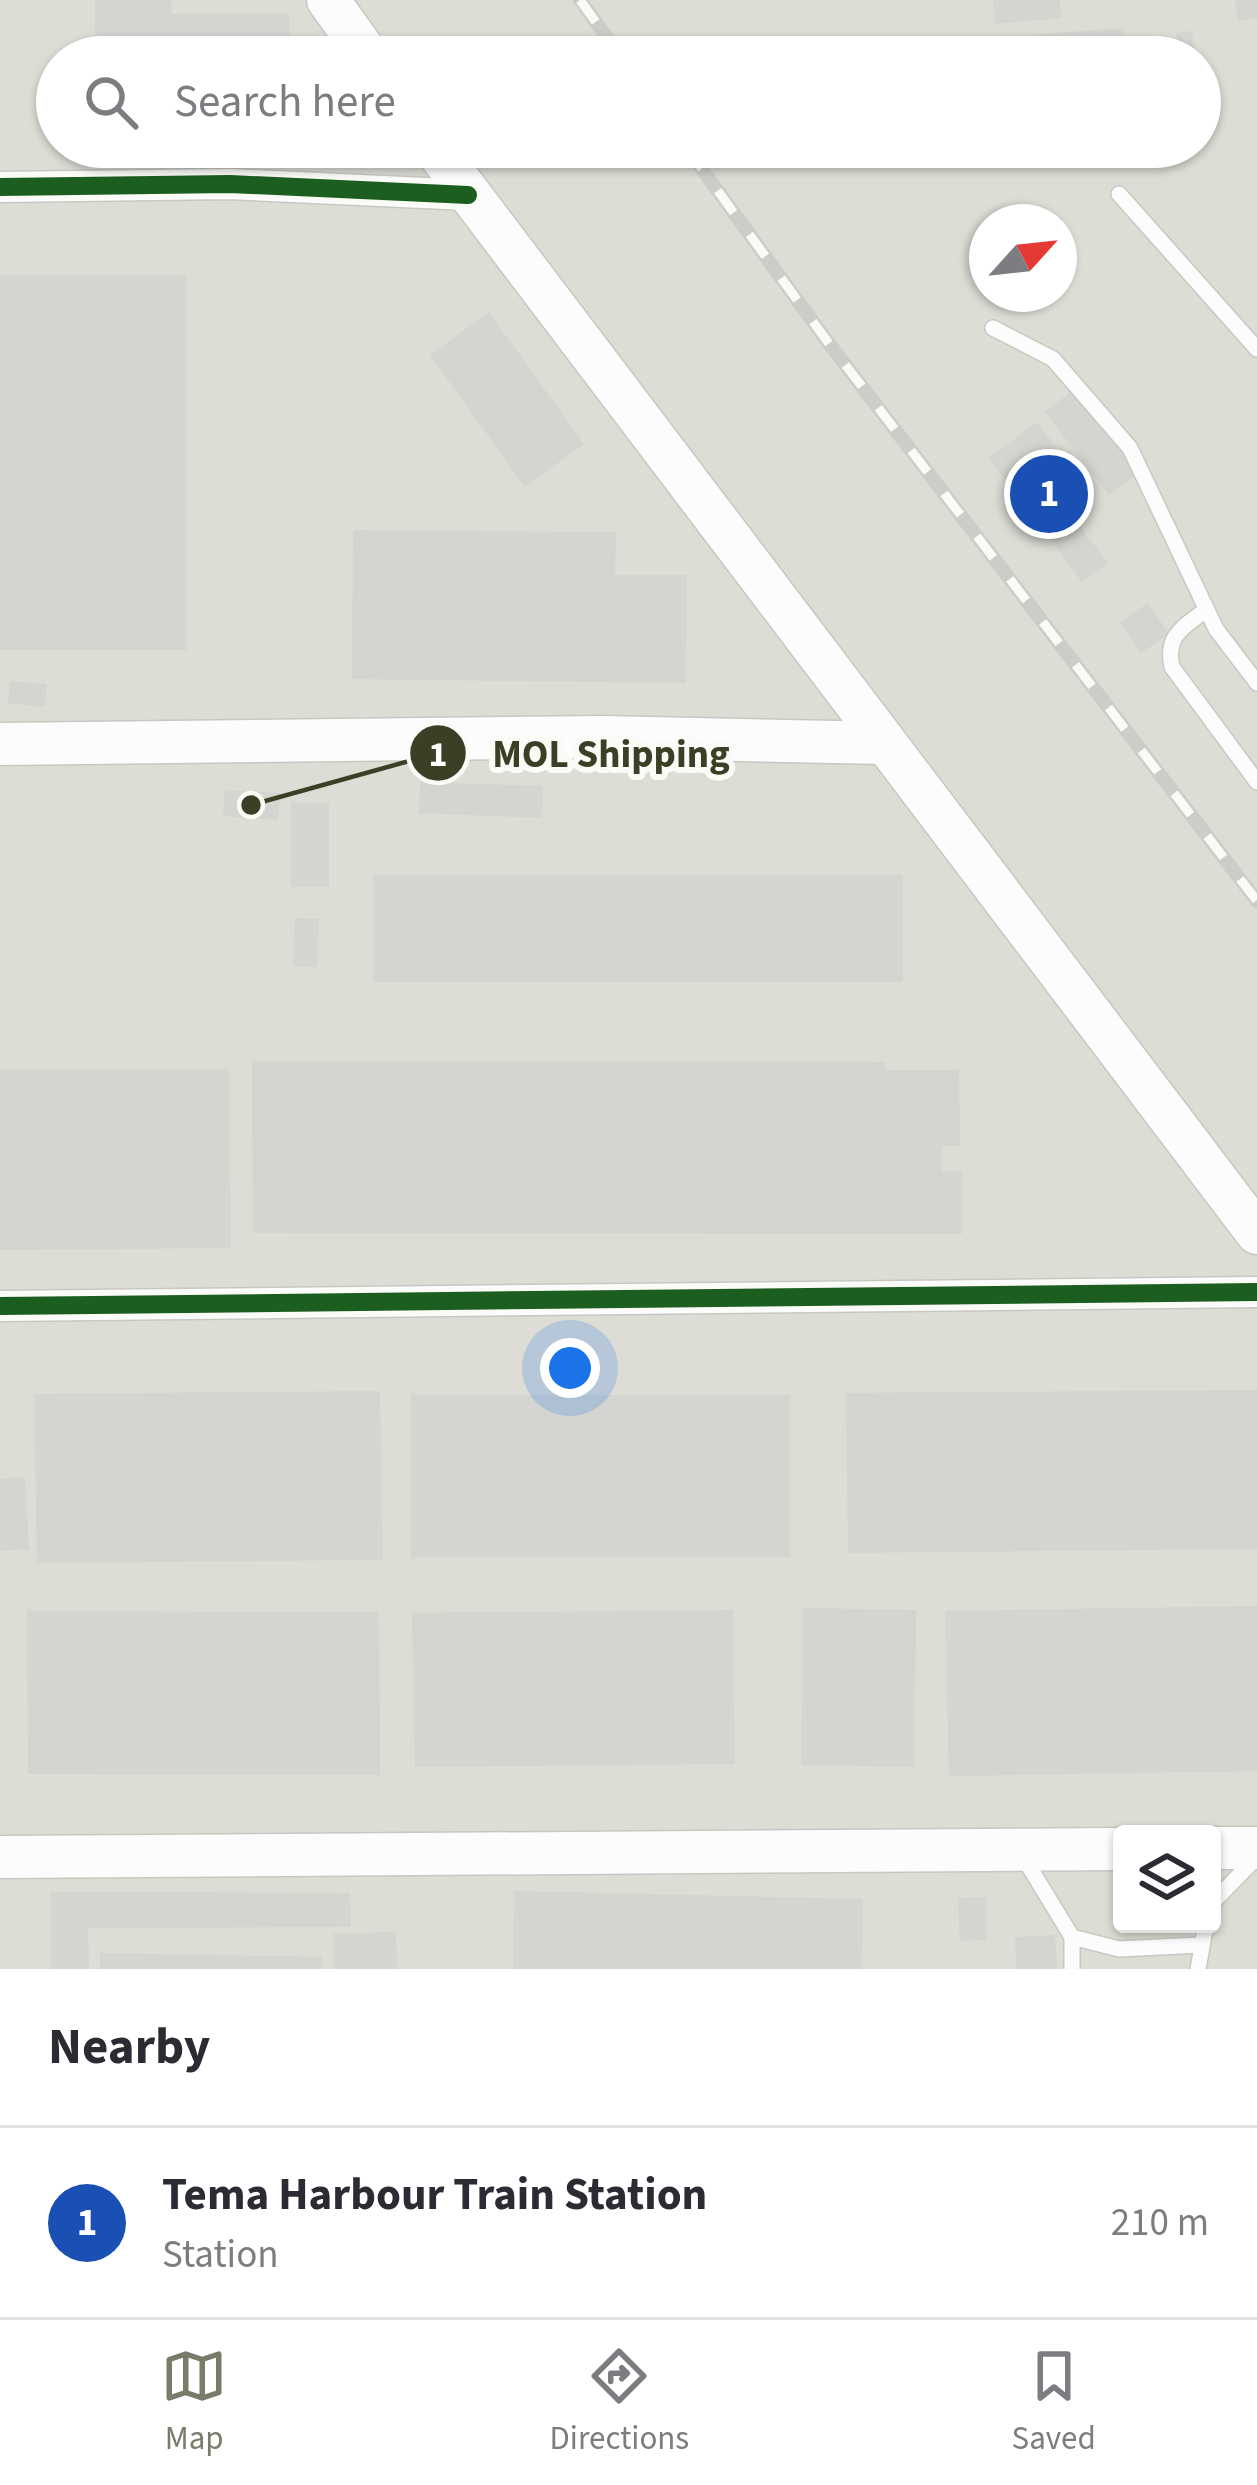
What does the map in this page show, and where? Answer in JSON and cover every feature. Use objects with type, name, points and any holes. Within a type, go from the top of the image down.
[{"type":"main road","points":[[328,0],[354,36]]},
{"type":"main road","points":[[449,168],[1257,1233]]},
{"type":"main road","points":[[0,744],[604,737],[883,743]]},
{"type":"main road","points":[[0,1857],[1113,1849]]},
{"type":"main road","points":[[1221,1849],[1257,1852]]},
{"type":"street","points":[[0,187],[230,184],[468,195]]},
{"type":"street","points":[[0,1306],[1257,1292]]},
{"type":"lane","points":[[1119,194],[1257,349]]},
{"type":"lane","points":[[993,328],[1053,359],[1130,448],[1216,629],[1257,683]]},
{"type":"lane","points":[[1206,610],[1174,634],[1168,649],[1172,667],[1257,782]]},
{"type":"lane","points":[[1019,1850],[1072,1937],[1072,1969]]},
{"type":"lane","points":[[1221,1893],[1257,1852]]},
{"type":"lane","points":[[1198,1969],[1203,1933]]},
{"type":"lane","points":[[1072,1937],[1119,1949],[1200,1945]]},
{"type":"shaded area","points":[[0,0],[1257,0],[1257,1969],[0,1969]]},
{"type":"building","points":[[95,0],[171,0],[172,14],[289,13],[290,36],[95,36]]},
{"type":"building","points":[[993,0],[1060,0],[1061,18],[995,24]]},
{"type":"building","points":[[1235,0],[1257,0],[1257,18],[1238,21]]},
{"type":"building","points":[[1123,28],[1124,36],[1031,36]]},
{"type":"building","points":[[0,275],[186,275],[187,650],[0,650]]},
{"type":"building","points":[[489,312],[584,444],[525,487],[430,355]]},
{"type":"building","points":[[1074,389],[1139,472],[1109,495],[1045,412]]},
{"type":"building","points":[[1037,422],[1086,487],[1063,504],[1108,563],[1082,582],[989,458]]},
{"type":"building","points":[[353,530],[616,532],[615,575],[687,575],[686,683],[352,679]]},
{"type":"building","points":[[1148,603],[1169,634],[1141,653],[1120,622]]},
{"type":"building","points":[[10,681],[47,684],[45,707],[8,703]]},
{"type":"building","points":[[420,782],[543,786],[542,818],[419,813]]},
{"type":"building","points":[[225,790],[280,793],[278,820],[223,816]]},
{"type":"building","points":[[291,803],[329,803],[329,887],[291,887]]},
{"type":"building","points":[[373,875],[903,875],[903,982],[373,982]]},
{"type":"building","points":[[295,918],[319,919],[317,967],[293,966]]},
{"type":"building","points":[[252,1061],[885,1062],[885,1070],[959,1070],[960,1146],[942,1146],[942,1171],[962,1171],[962,1234],[253,1233]]},
{"type":"building","points":[[229,1069],[231,1248],[0,1250],[0,1070]]},
{"type":"building","points":[[1257,1390],[1257,1549],[848,1553],[846,1393]]},
{"type":"building","points":[[380,1391],[383,1560],[37,1563],[34,1394]]},
{"type":"building","points":[[411,1395],[790,1395],[790,1557],[411,1557]]},
{"type":"building","points":[[25,1477],[29,1549],[0,1551],[0,1479]]},
{"type":"building","points":[[1257,1606],[1257,1771],[949,1776],[945,1611]]},
{"type":"building","points":[[803,1608],[916,1610],[914,1767],[801,1765]]},
{"type":"building","points":[[733,1610],[735,1764],[415,1767],[412,1613]]},
{"type":"building","points":[[27,1611],[379,1612],[380,1775],[28,1774]]},
{"type":"building","points":[[514,1891],[863,1899],[862,1969],[513,1969]]},
{"type":"building","points":[[51,1892],[350,1893],[351,1927],[88,1928],[89,1969],[51,1969]]},
{"type":"building","points":[[986,1897],[987,1940],[960,1941],[958,1898]]},
{"type":"building","points":[[396,1932],[397,1969],[334,1969],[333,1934]]},
{"type":"building","points":[[1055,1935],[1057,1969],[1016,1969],[1015,1937]]},
{"type":"building","points":[[100,1953],[322,1957],[322,1969],[100,1969]]},
{"type":"railway","points":[[580,0],[606,36]]},
{"type":"railway","points":[[701,168],[827,341],[1257,901]]},
{"type":"cycle path","points":[[0,187],[230,184],[468,195]]},
{"type":"cycle path","points":[[0,1306],[1257,1292]]},
{"type":"place","name":"Tema Harbour Train Station","points":[[1049,494]]},
{"type":"place","name":"MOL Shipping","points":[[251,805]]}]
